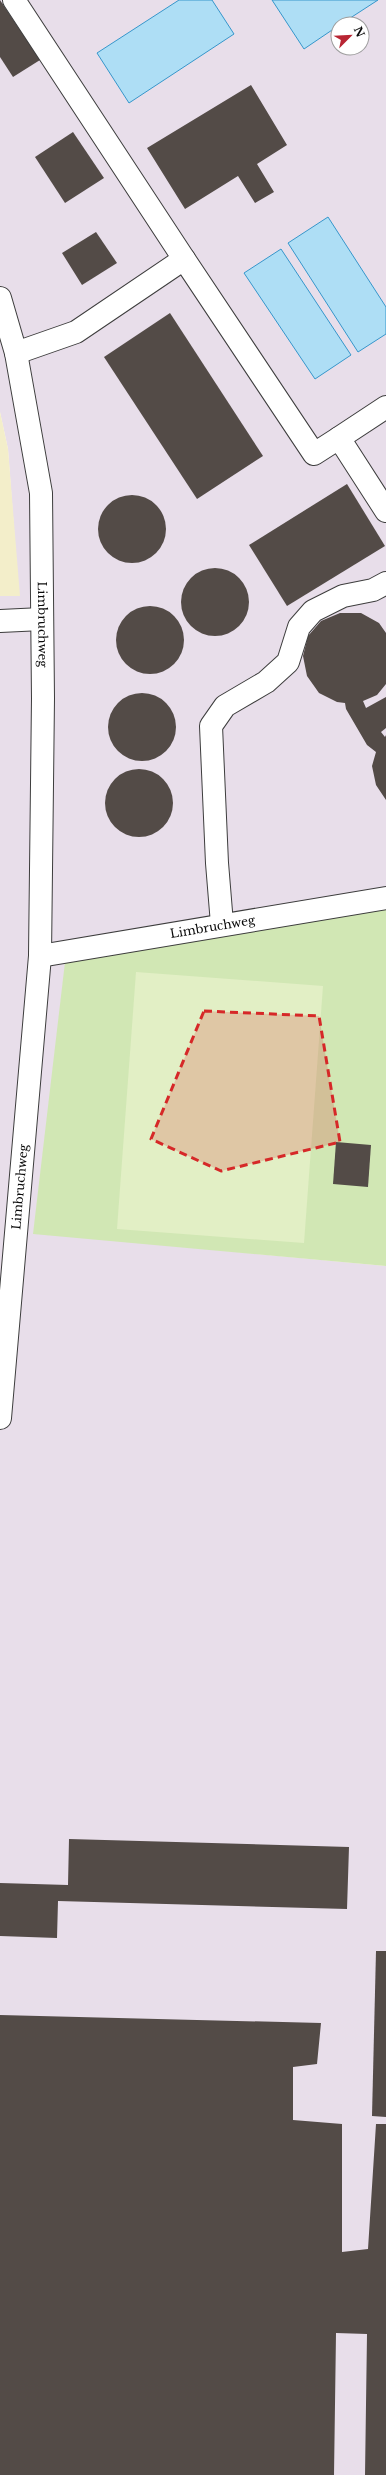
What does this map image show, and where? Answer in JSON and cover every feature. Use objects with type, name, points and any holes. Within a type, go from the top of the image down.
[{"type":"street","points":[[14,0],[314,454],[386,408]]},
{"type":"street","points":[[16,353],[76,332],[184,259]]},
{"type":"street","name":"Limbruchweg","points":[[0,298],[16,353],[41,492],[42,619],[40,956],[0,1418]]},
{"type":"street","points":[[339,438],[386,511]]},
{"type":"street","points":[[222,924],[217,863],[211,726],[225,706],[266,682],[288,662],[298,627],[313,611],[343,596],[373,590],[386,583]]},
{"type":"street","points":[[0,621],[42,619]]},
{"type":"street","name":"Limbruchweg","points":[[40,956],[222,924],[386,898]]},
{"type":"highlighted area","points":[[204,1011],[319,1016],[340,1142],[221,1171],[151,1139]]},
{"type":"shaded area","points":[[0,0],[386,0],[386,908],[34,1233],[386,1266],[386,2475],[0,2475],[0,596],[19,596],[8,449],[0,412]]},
{"type":"shaded area","points":[[0,412],[8,449],[20,596],[0,596]]},
{"type":"green space","points":[[386,908],[386,1266],[33,1234],[65,962]]},
{"type":"green space","points":[[136,972],[323,986],[304,1243],[117,1229]]},
{"type":"water","points":[[179,0],[212,0],[234,34],[129,103],[97,53]]},
{"type":"water","points":[[272,0],[378,0],[353,16],[330,16],[330,31],[304,49]]},
{"type":"water","points":[[328,217],[386,307],[386,334],[358,352],[288,243]]},
{"type":"water","points":[[281,249],[351,355],[315,379],[244,273]]},
{"type":"building","points":[[0,0],[40,60],[13,77],[0,57]]},
{"type":"building","points":[[251,85],[287,145],[257,164],[274,192],[255,203],[238,176],[185,209],[147,148]]},
{"type":"building","points":[[73,132],[104,178],[65,203],[35,157]]},
{"type":"building","points":[[96,232],[117,263],[82,285],[62,253]]},
{"type":"building","points":[[170,313],[263,456],[197,499],[104,357]]},
{"type":"building","points":[[347,484],[385,546],[287,606],[249,545]]},
{"type":"building","points":[[132,495],[145,498],[156,505],[163,516],[166,529],[163,542],[156,553],[145,560],[132,563],[119,560],[108,553],[101,542],[98,529],[101,516],[108,505],[119,498]]},
{"type":"building","points":[[215,568],[228,571],[239,578],[246,589],[249,602],[246,615],[239,626],[228,633],[215,636],[202,633],[191,626],[184,615],[181,602],[184,589],[191,578],[202,571]]},
{"type":"building","points":[[150,606],[163,609],[174,616],[181,627],[184,640],[181,653],[174,664],[163,671],[150,674],[137,671],[126,664],[119,653],[116,640],[119,627],[126,616],[137,609]]},
{"type":"building","points":[[340,613],[361,613],[379,623],[386,633],[386,684],[377,695],[363,701],[366,708],[386,697],[386,728],[381,732],[385,737],[386,735],[386,800],[376,785],[372,766],[376,752],[367,745],[346,709],[345,703],[337,702],[319,693],[307,676],[303,656],[308,636],[321,621]]},
{"type":"building","points":[[142,693],[155,696],[166,703],[173,714],[176,727],[173,740],[166,751],[155,758],[142,761],[129,758],[118,751],[111,740],[108,727],[111,714],[118,703],[129,696]]},
{"type":"building","points":[[139,769],[152,772],[163,779],[170,790],[173,803],[170,816],[163,827],[152,834],[139,837],[126,834],[115,827],[108,816],[105,803],[108,790],[115,779],[126,772]]},
{"type":"building","points":[[336,1142],[371,1145],[368,1187],[333,1184]]},
{"type":"building","points":[[69,1839],[349,1847],[347,1909],[58,1901],[57,1938],[0,1936],[0,1883],[68,1885]]},
{"type":"building","points":[[376,1951],[386,1951],[386,2117],[372,2116]]},
{"type":"building","points":[[0,2015],[321,2023],[317,2064],[293,2067],[293,2120],[342,2124],[342,2252],[368,2249],[376,2124],[386,2124],[386,2475],[365,2475],[367,2334],[336,2333],[334,2475],[0,2475]]}]
